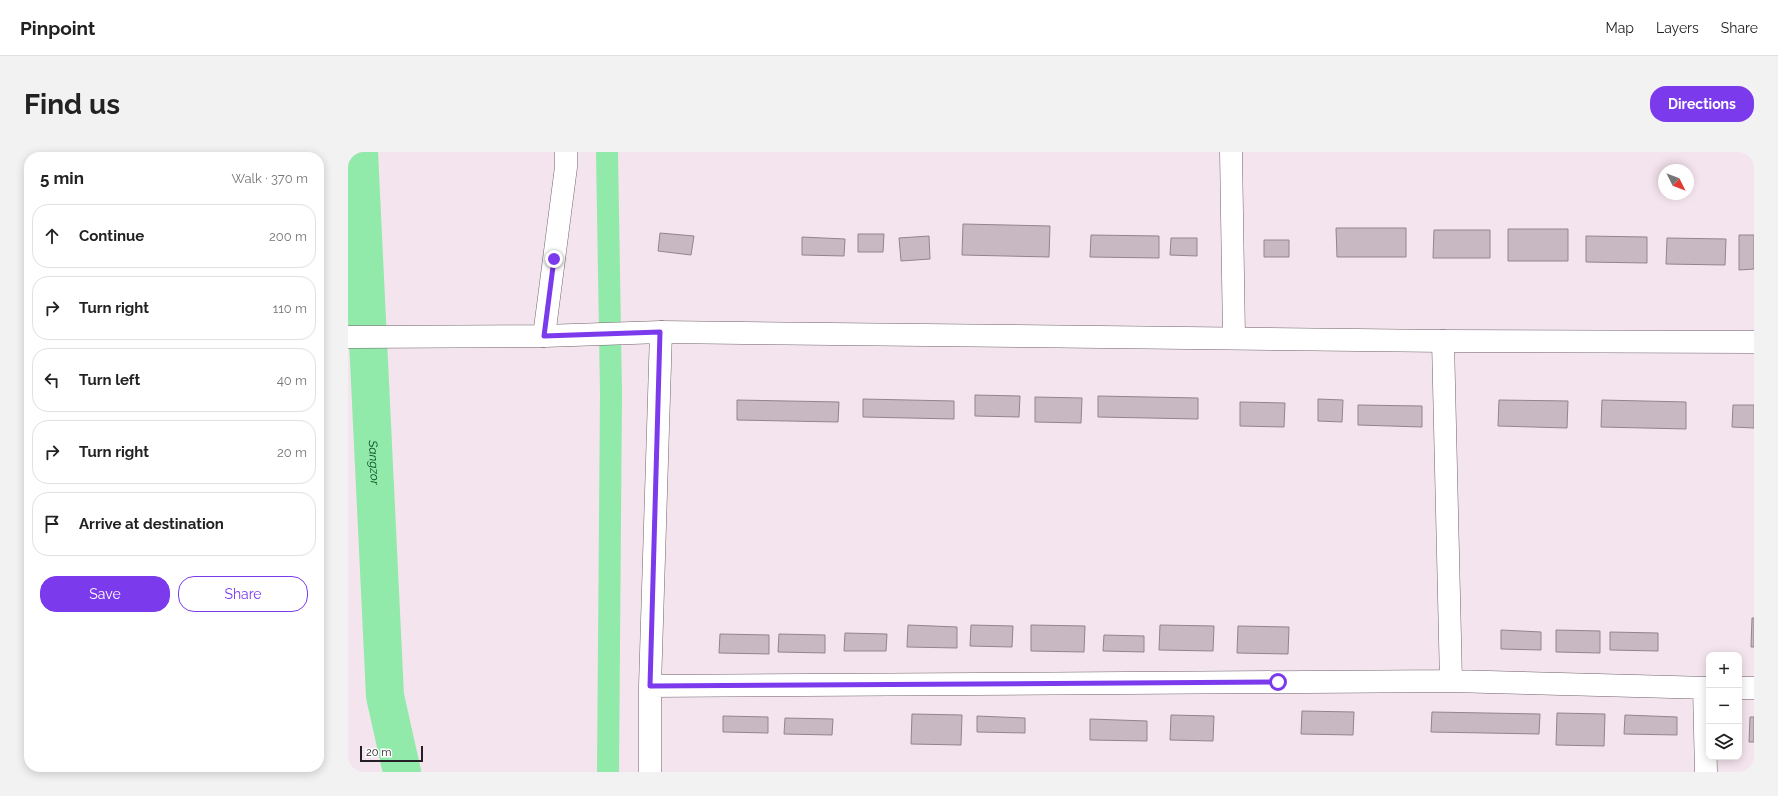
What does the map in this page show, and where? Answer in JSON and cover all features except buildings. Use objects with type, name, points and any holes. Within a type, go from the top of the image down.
[{"type":"street","points":[[544,336],[566,167],[566,152]]},
{"type":"street","points":[[1231,152],[1234,337]]},
{"type":"street","points":[[650,772],[652,332]]},
{"type":"street","points":[[348,337],[495,335],[544,336],[652,332],[1234,337],[1443,341],[1754,342]]},
{"type":"street","points":[[1443,341],[1451,681]]},
{"type":"street","points":[[650,686],[1451,681],[1706,688]]},
{"type":"street","points":[[1742,688],[1754,688]]},
{"type":"street","points":[[1706,772],[1707,724]]},
{"type":"waterway","name":"Sangzor","points":[[359,152],[385,696],[402,772]]},
{"type":"waterway","points":[[607,152],[611,393],[608,772]]},
{"type":"route","points":[[554,259],[544,336],[594,333],[660,332],[650,686],[1278,682]]}]
